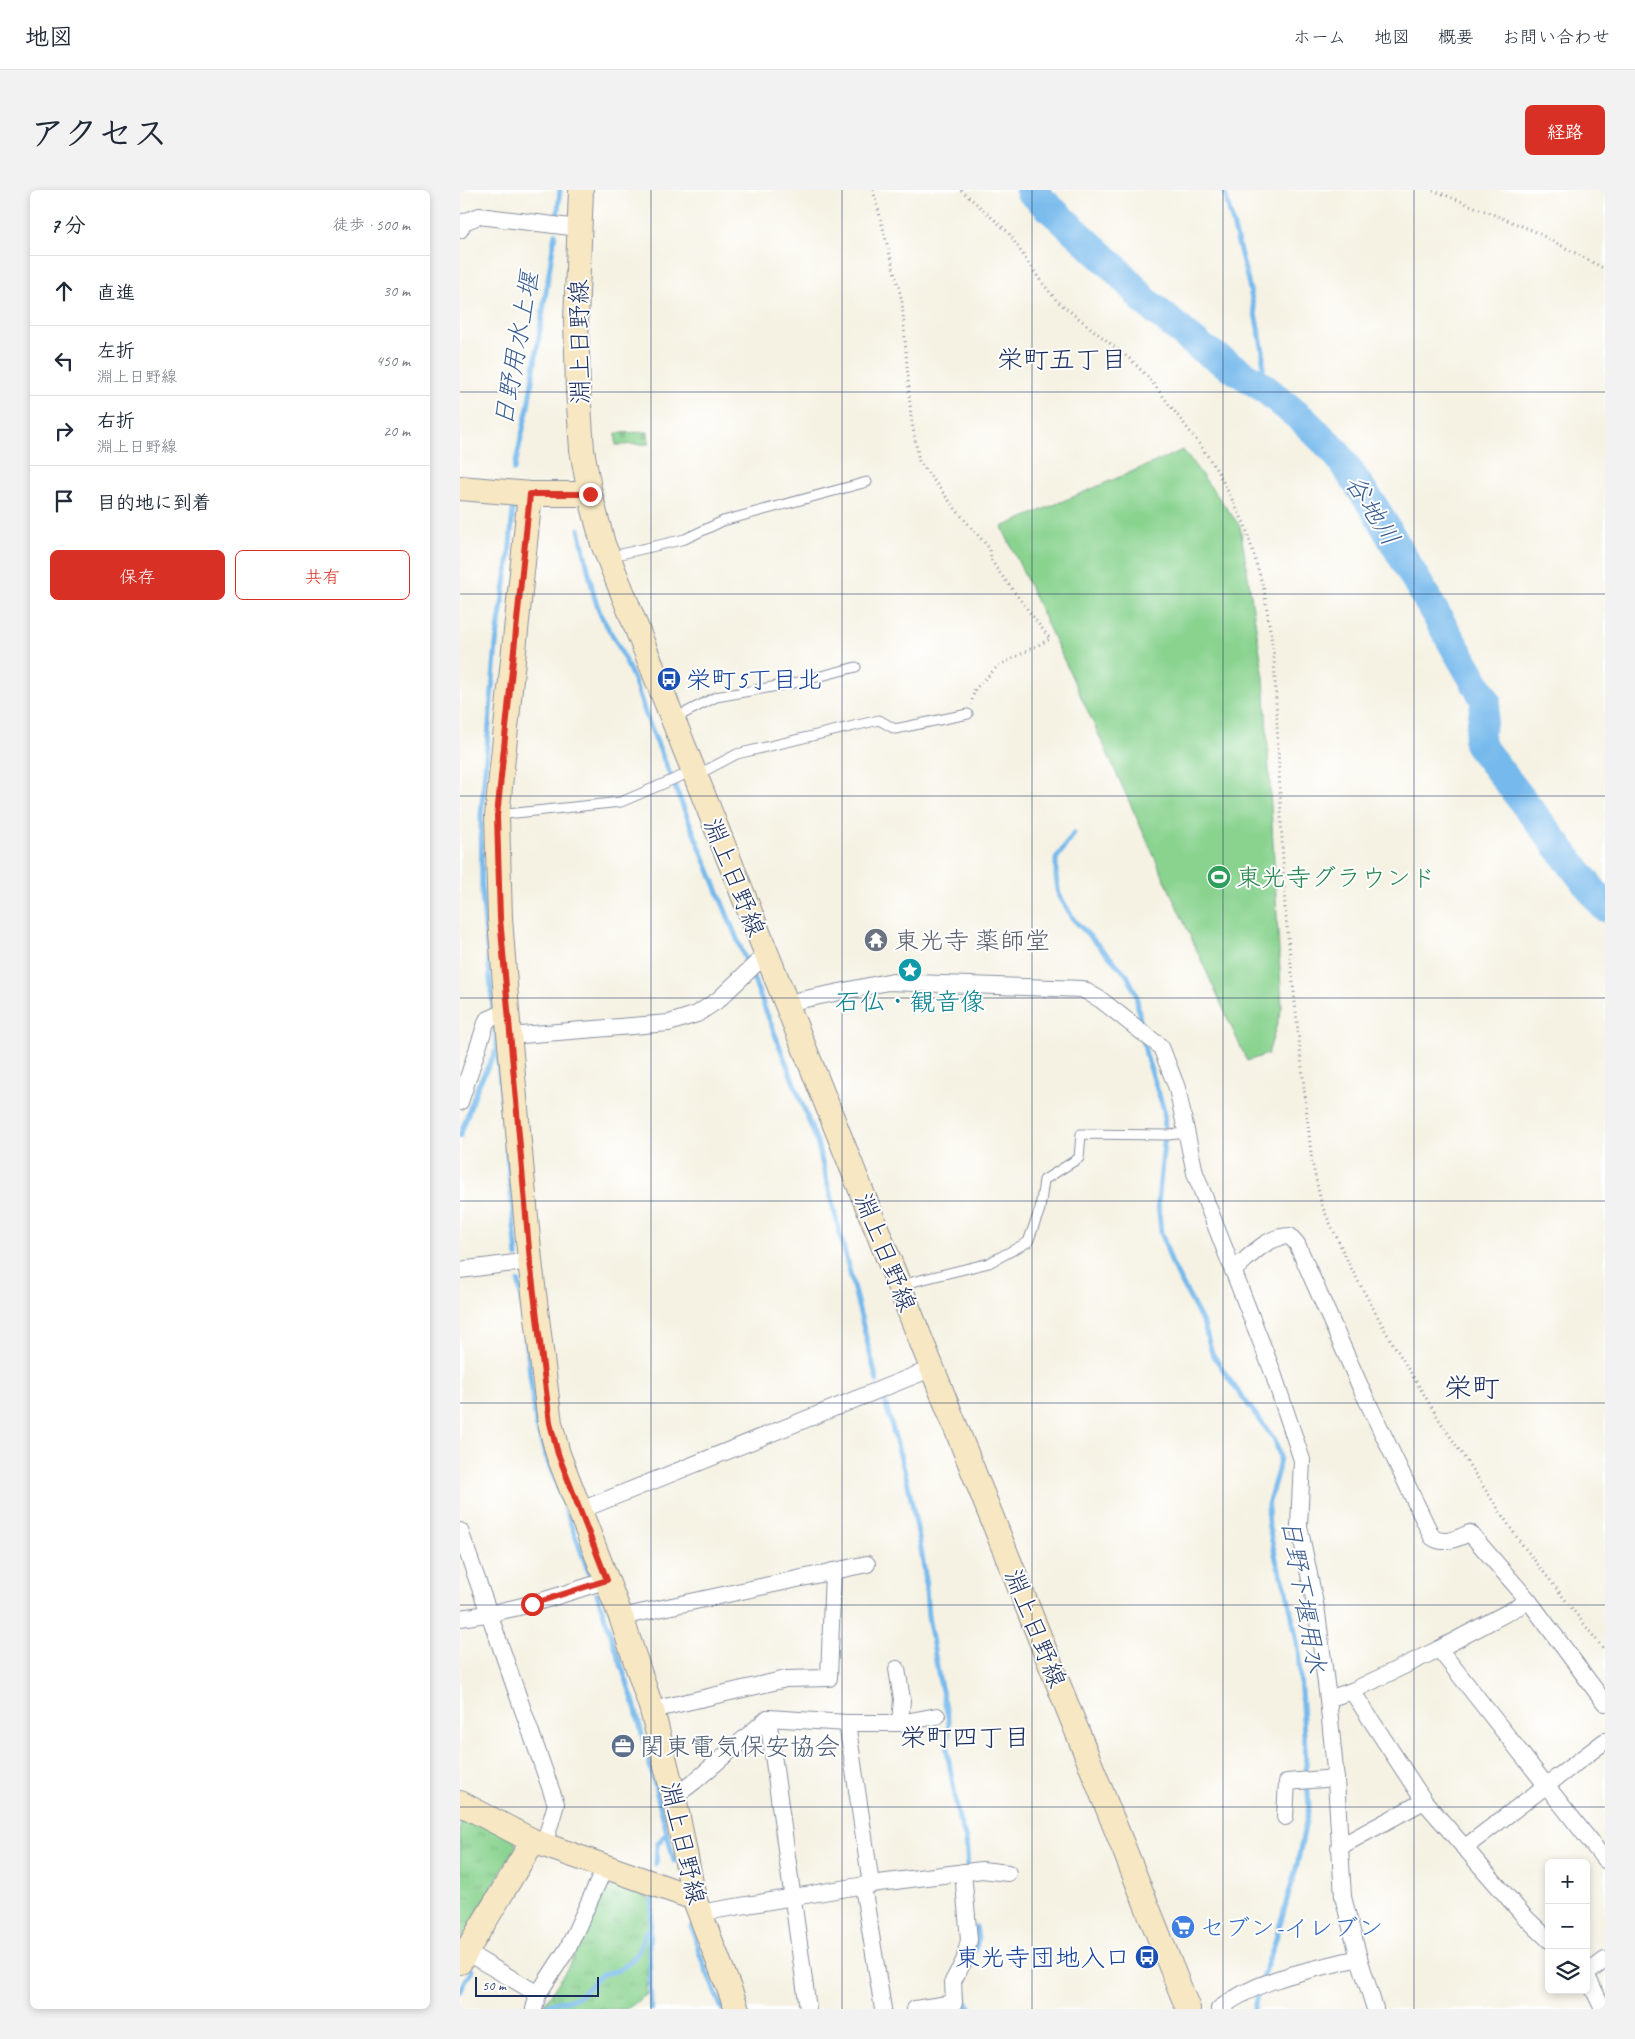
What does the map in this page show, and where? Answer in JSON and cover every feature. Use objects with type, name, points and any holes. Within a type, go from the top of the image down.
[{"type":"main road","name":"淵上日野線","points":[[581,190],[578,228],[576,320],[578,390],[582,450],[590,494],[603,544],[1188,2009]]},
{"type":"main road","points":[[460,488],[530,494],[590,494]]},
{"type":"main road","name":"淵上日野線","points":[[530,494],[497,816],[500,918],[509,1036],[530,1261],[550,1423],[558,1454],[621,1617],[652,1710],[674,1797],[696,1906],[737,2009]]},
{"type":"main road","points":[[460,1803],[538,1843],[605,1867],[696,1906]]},
{"type":"main road","points":[[463,1957],[538,1843]]},
{"type":"street","points":[[460,230],[464,222],[479,216],[578,228]]},
{"type":"street","points":[[509,1036],[669,1023],[697,1014],[718,1000],[766,954]]},
{"type":"street","points":[[786,1003],[888,982],[1082,989],[1101,1000],[1161,1047],[1177,1088],[1179,1133],[1272,1370],[1302,1460],[1299,1526],[1316,1613],[1328,1699],[1336,1778],[1343,1897],[1375,2009]]},
{"type":"street","points":[[460,1102],[487,1020],[507,1011]]},
{"type":"street","points":[[1233,1271],[1252,1254],[1281,1236],[1290,1236],[1297,1244],[1360,1386],[1432,1537],[1438,1541],[1445,1542],[1470,1533],[1529,1601],[1605,1703]]},
{"type":"street","points":[[460,1270],[530,1261]]},
{"type":"street","points":[[580,1510],[932,1368]]},
{"type":"street","points":[[460,1531],[556,1804],[538,1843]]},
{"type":"street","points":[[621,1617],[867,1564]]},
{"type":"street","points":[[652,1710],[786,1679],[829,1678],[833,1571]]},
{"type":"street","points":[[460,1618],[489,1615],[532,1604],[607,1580]]},
{"type":"street","points":[[1328,1699],[1352,1691],[1439,1649],[1529,1601]]},
{"type":"street","points":[[1439,1649],[1605,1860]]},
{"type":"street","points":[[897,1669],[902,1699],[900,1723]]},
{"type":"street","points":[[1352,1691],[1424,1801],[1524,1916],[1545,1936]]},
{"type":"street","points":[[674,1797],[768,1718],[847,1723],[900,1723],[937,1716]]},
{"type":"street","points":[[768,1718],[808,2009]]},
{"type":"street","points":[[847,1723],[883,2009]]},
{"type":"street","points":[[1464,1848],[1605,1741]]},
{"type":"street","points":[[1285,1817],[1287,1782],[1336,1778]]},
{"type":"street","points":[[1339,1847],[1424,1801]]},
{"type":"street","points":[[463,1957],[536,2001],[568,1948],[605,1867]]},
{"type":"street","points":[[696,1906],[792,1897],[963,1872],[982,1870],[1008,1873]]},
{"type":"street","points":[[915,2009],[954,2004],[953,1981],[964,1961],[969,1940],[963,1872]]},
{"type":"street","points":[[1219,2009],[1230,2001],[1269,1981],[1359,1958]]},
{"type":"street","points":[[1590,1971],[1605,1960]]},
{"type":"street","points":[[1590,1982],[1603,2009]]},
{"type":"lane","points":[[608,557],[685,539],[723,521],[867,482]]},
{"type":"lane","points":[[672,719],[716,697],[770,688],[856,667]]},
{"type":"lane","points":[[497,816],[620,802],[694,774],[737,754],[879,720],[895,729],[968,714]]},
{"type":"lane","points":[[900,1285],[989,1263],[1028,1242],[1040,1209],[1044,1180],[1079,1158],[1081,1134],[1155,1135],[1179,1133]]},
{"type":"path","points":[[873,190],[902,301],[911,417],[919,462],[952,505],[990,549],[991,558],[996,568],[1050,639],[998,666],[975,689],[968,714]]},
{"type":"path","points":[[961,190],[1008,232],[1040,280],[1057,301],[1131,360],[1149,378],[1201,446],[1246,525],[1264,590],[1274,656],[1285,908],[1311,1155],[1322,1206],[1359,1282],[1440,1421],[1518,1539],[1605,1651]]},
{"type":"path","points":[[1433,190],[1534,230],[1605,269]]},
{"type":"green space","points":[[648,432],[649,444],[616,445],[616,433]]},
{"type":"green space","name":"東光寺グラウンド","points":[[1183,450],[1240,526],[1264,678],[1282,1007],[1268,1054],[1247,1061],[1002,527]]},
{"type":"green space","points":[[460,1811],[514,1839],[516,1846],[460,1941]]},
{"type":"green space","points":[[617,1885],[651,1899],[646,1995],[627,2009],[554,2009],[544,2005],[586,1935],[599,1905],[603,1890]]},
{"type":"waterway","name":"日野用水上堰","points":[[557,221],[560,190]]},
{"type":"waterway","name":"谷地川","points":[[1030,190],[1115,268],[1145,301],[1200,347],[1263,387],[1303,420],[1335,451],[1375,509],[1486,701],[1478,743],[1605,907]]},
{"type":"waterway","points":[[1224,190],[1248,281],[1263,351],[1263,387]]},
{"type":"waterway","name":"日野用水上堰","points":[[514,470],[528,407],[555,234]]},
{"type":"waterway","name":"日野用水上堰","points":[[513,509],[509,557],[496,644],[481,815],[482,894],[517,1256]]},
{"type":"waterway","points":[[579,529],[594,596],[601,616],[618,645],[634,680],[647,718],[746,961]]},
{"type":"waterway","name":"日野下堰用水","points":[[1074,833],[1056,859],[1059,895],[1074,920],[1127,975],[1136,994],[1141,1026]]},
{"type":"waterway","points":[[753,978],[817,1142],[877,1381]]},
{"type":"waterway","name":"日野下堰用水","points":[[1143,1039],[1146,1055],[1164,1110],[1165,1133],[1158,1203],[1161,1232],[1172,1264],[1204,1325],[1212,1353],[1231,1382],[1275,1440],[1280,1457],[1268,1505],[1269,1528],[1277,1563],[1287,1591],[1298,1647],[1309,1807],[1297,1865],[1273,1949],[1260,1982]]},
{"type":"waterway","points":[[460,1136],[478,1086],[496,1051]]},
{"type":"waterway","name":"日野用水上堰","points":[[519,1282],[536,1424],[545,1454],[590,1576]]},
{"type":"waterway","points":[[883,1394],[908,1484],[920,1543],[928,1616],[949,1721],[947,1750],[959,1819],[966,1839],[968,1868]]},
{"type":"waterway","name":"日野用水上堰","points":[[597,1594],[634,1703],[674,1861]]},
{"type":"waterway","points":[[656,1864],[657,1845],[667,1832]]},
{"type":"waterway","points":[[651,2009],[649,1944],[653,1894]]},
{"type":"waterway","name":"日野用水上堰","points":[[692,1927],[700,1955],[722,2009]]},
{"type":"waterway","points":[[975,1950],[978,1940],[976,1927]]},
{"type":"waterway","points":[[543,2009],[554,2002],[579,1996],[604,1973],[622,1968],[635,1956],[645,1933],[650,1929]]},
{"type":"waterway","points":[[460,1991],[472,1970]]},
{"type":"waterway","points":[[964,1977],[962,1980],[966,2009]]},
{"type":"waterway","name":"日野下堰用水","points":[[1254,2009],[1258,1990]]},
{"type":"waterway","points":[[965,2001],[971,2009]]},
{"type":"place","name":"栄町5丁目北","points":[[669,679]]},
{"type":"place","name":"東光寺グラウンド","points":[[1219,877]]},
{"type":"place","name":"東光寺 薬師堂","points":[[876,940]]},
{"type":"place","name":"石仏・観音像","points":[[910,970]]},
{"type":"place","name":"関東電気保安協会","points":[[623,1746]]},
{"type":"place","name":"セブン-イレブン","points":[[1183,1927]]},
{"type":"place","name":"東光寺団地入口","points":[[1147,1957]]},
{"type":"district","name":"栄町五丁目","points":[[1062,359]]},
{"type":"district","name":"栄町","points":[[1472,1387]]},
{"type":"district","name":"栄町四丁目","points":[[965,1737]]},
{"type":"route","points":[[532,1604],[607,1580],[558,1454],[550,1423],[533,1284],[507,1011],[500,918],[497,816],[530,494],[590,494]]}]
